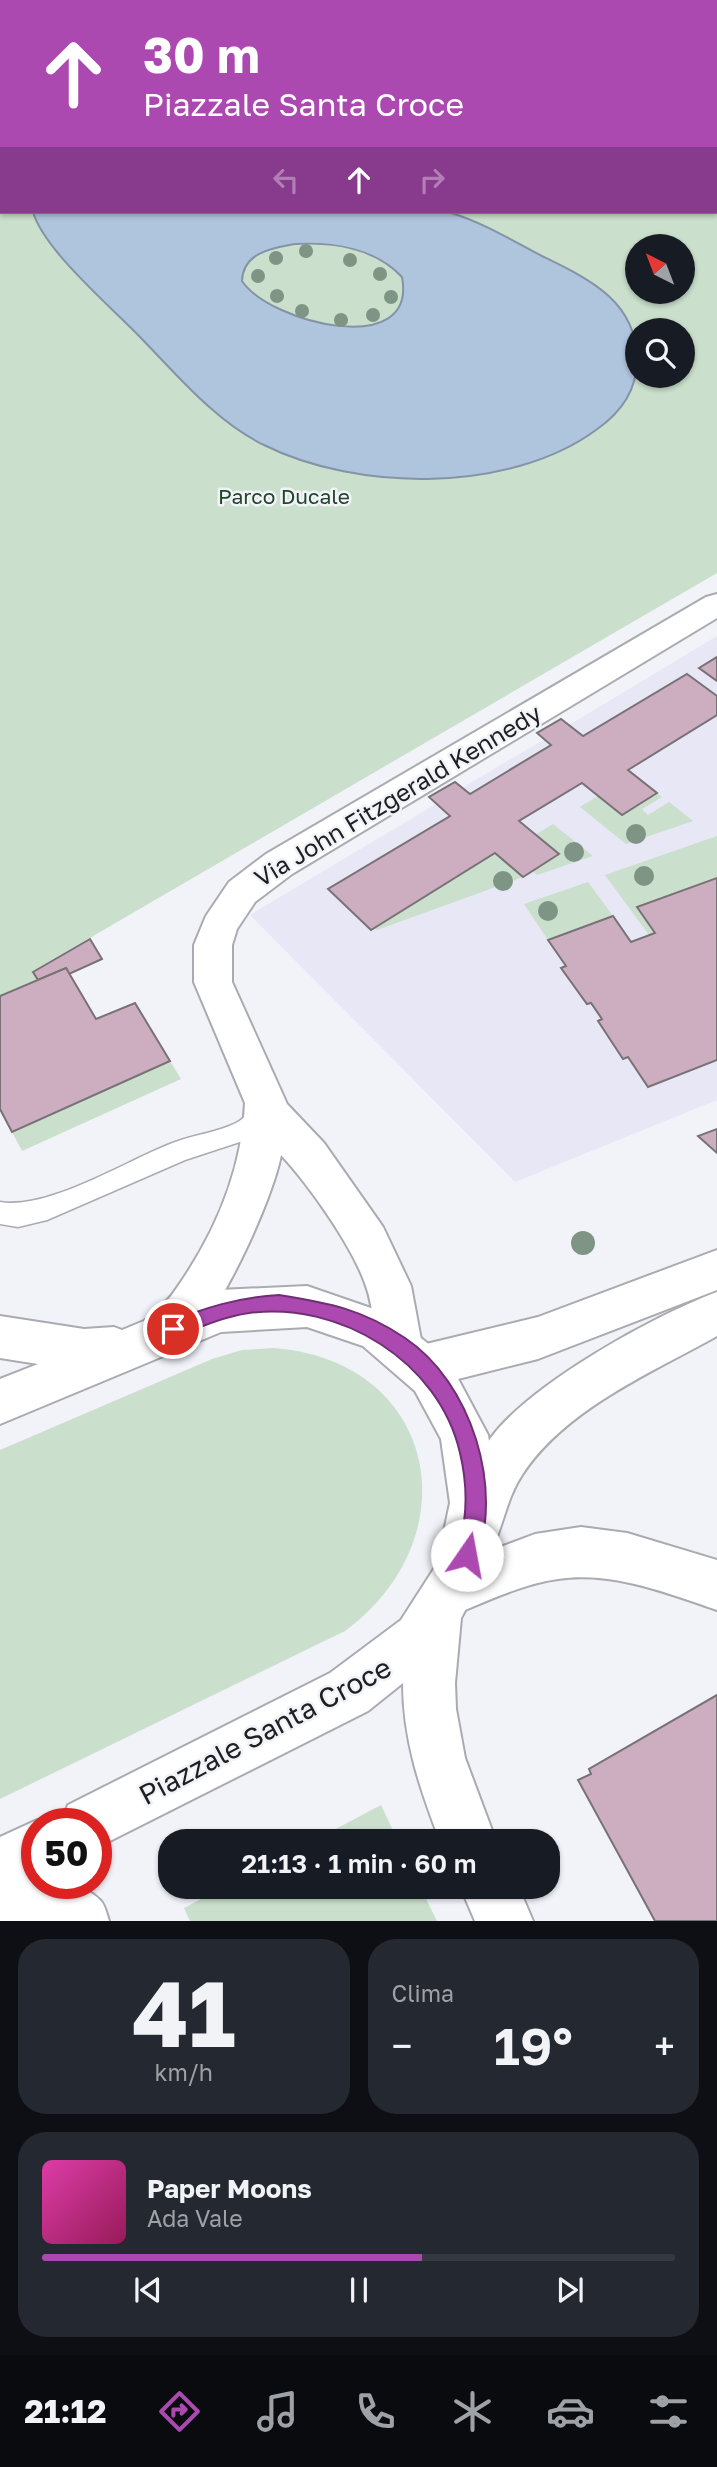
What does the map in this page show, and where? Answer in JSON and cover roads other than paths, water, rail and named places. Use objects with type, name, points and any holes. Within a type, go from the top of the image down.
[{"type":"street","name":"Via John Fitzgerald Kennedy","points":[[397,1346],[389,1286],[367,1241],[315,1164],[280,1127],[265,1104],[220,1001],[211,963],[219,926],[242,892],[279,864],[717,604]]},
{"type":"street","name":"Via John Fitzgerald Kennedy","points":[[157,1336],[174,1325],[190,1307],[239,1219],[256,1176],[267,1121],[265,1104]]},
{"type":"street","points":[[397,1346],[538,1338],[717,1270]]},
{"type":"street","points":[[0,1402],[219,1311],[249,1305],[279,1303],[341,1314],[397,1346],[443,1392],[459,1421],[470,1452],[475,1486],[475,1520],[430,1656],[426,1705],[445,1785],[463,1829]]},
{"type":"street","points":[[453,1588],[499,1470],[529,1431],[571,1396],[717,1313]]},
{"type":"street","points":[[0,1337],[97,1350],[157,1336]]},
{"type":"street","points":[[453,1588],[535,1559],[588,1552],[634,1559],[717,1585]]},
{"type":"street","name":"Piazzale Santa Croce","points":[[112,1811],[382,1674],[412,1649],[453,1588]]},
{"type":"street","points":[[0,1867],[21,1856]]},
{"type":"street","points":[[494,1899],[505,1921]]},
{"type":"street","points":[[0,1901],[39,1903],[58,1908],[81,1921]]},
{"type":"lane","points":[[0,1213],[18,1216],[47,1209],[179,1151],[246,1130],[263,1116],[265,1104]]},
{"type":"water","points":[[34,214],[454,214],[486,227],[560,265],[607,294],[626,318],[625,388],[632,388],[620,408],[596,430],[561,451],[521,466],[478,475],[433,479],[388,478],[343,471],[302,460],[264,445],[230,424],[198,397],[50,243]],"holes":[[[295,244],[338,246],[379,259],[402,277],[401,303],[388,319],[366,326],[338,326],[309,320],[281,310],[258,296],[242,281],[244,271],[253,258],[269,250]]]},
{"type":"park label","name":"Parco Ducale","points":[[284,497]]}]
